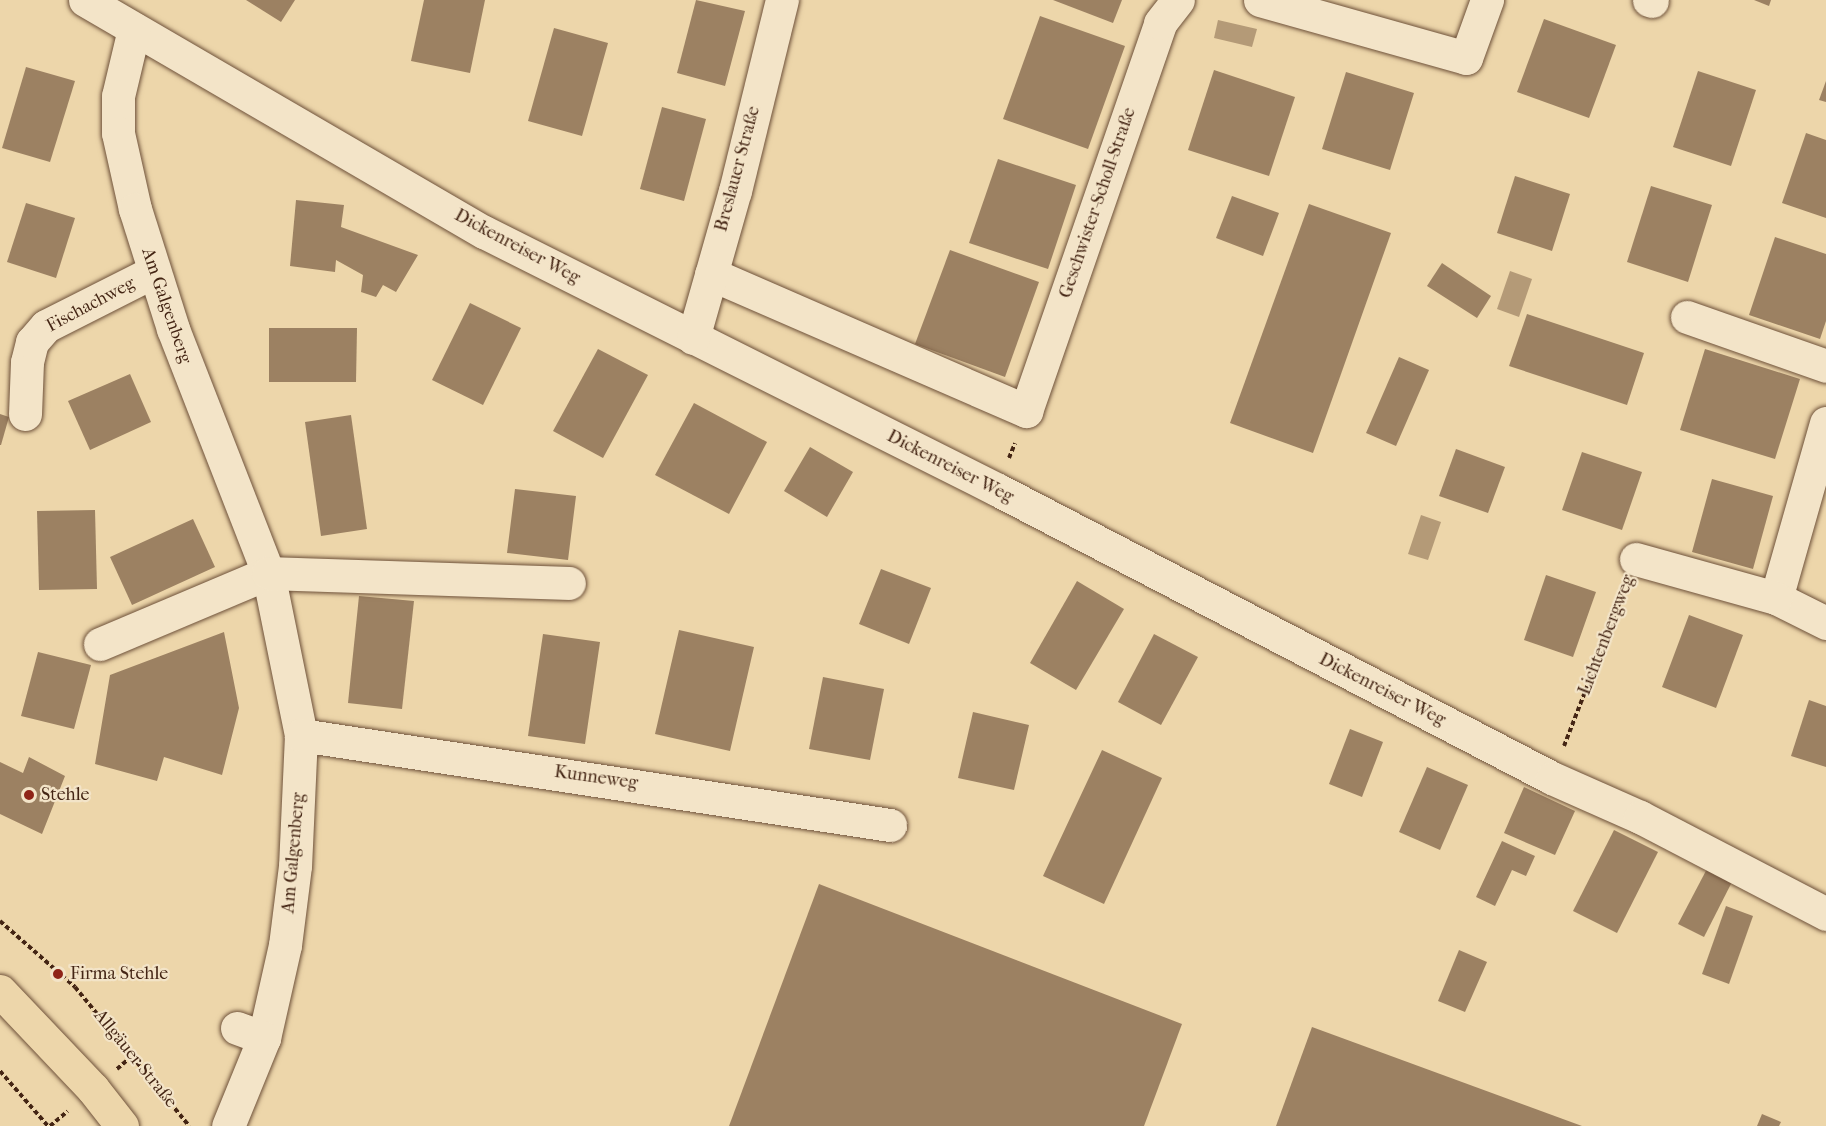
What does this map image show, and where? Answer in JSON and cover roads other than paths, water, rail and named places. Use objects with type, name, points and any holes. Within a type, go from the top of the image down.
[{"type":"main road","points":[[0,991],[93,1089],[122,1126]]},
{"type":"street","name":"Dickenreiser Weg","points":[[85,0],[484,231],[998,490],[1552,778],[1640,817],[1826,914]]},
{"type":"street","name":"Breslauer Straße","points":[[693,338],[782,0]]},
{"type":"street","name":"Geschwister-Scholl-Straße","points":[[711,274],[1026,411],[1160,23],[1178,0]]},
{"type":"street","points":[[1260,0],[1466,58],[1487,0]]},
{"type":"street","name":"Am Galgenberg","points":[[134,29],[118,96],[118,133],[153,272],[268,573],[301,735],[281,862],[285,945],[251,1033],[228,1126]]},
{"type":"street","name":"Fischachweg","points":[[26,414],[27,362],[32,342],[46,326],[153,272]]},
{"type":"street","points":[[1688,317],[1826,366]]},
{"type":"street","points":[[1776,598],[1826,423]]},
{"type":"street","name":"Lichtenbergweg","points":[[1636,559],[1776,598],[1826,622]]},
{"type":"street","points":[[100,644],[268,573],[569,583]]},
{"type":"street","name":"Kunneweg","points":[[301,735],[890,825]]},
{"type":"place","name":"Stehle","points":[[29,795]]},
{"type":"place","name":"Firma Stehle","points":[[58,974]]}]
